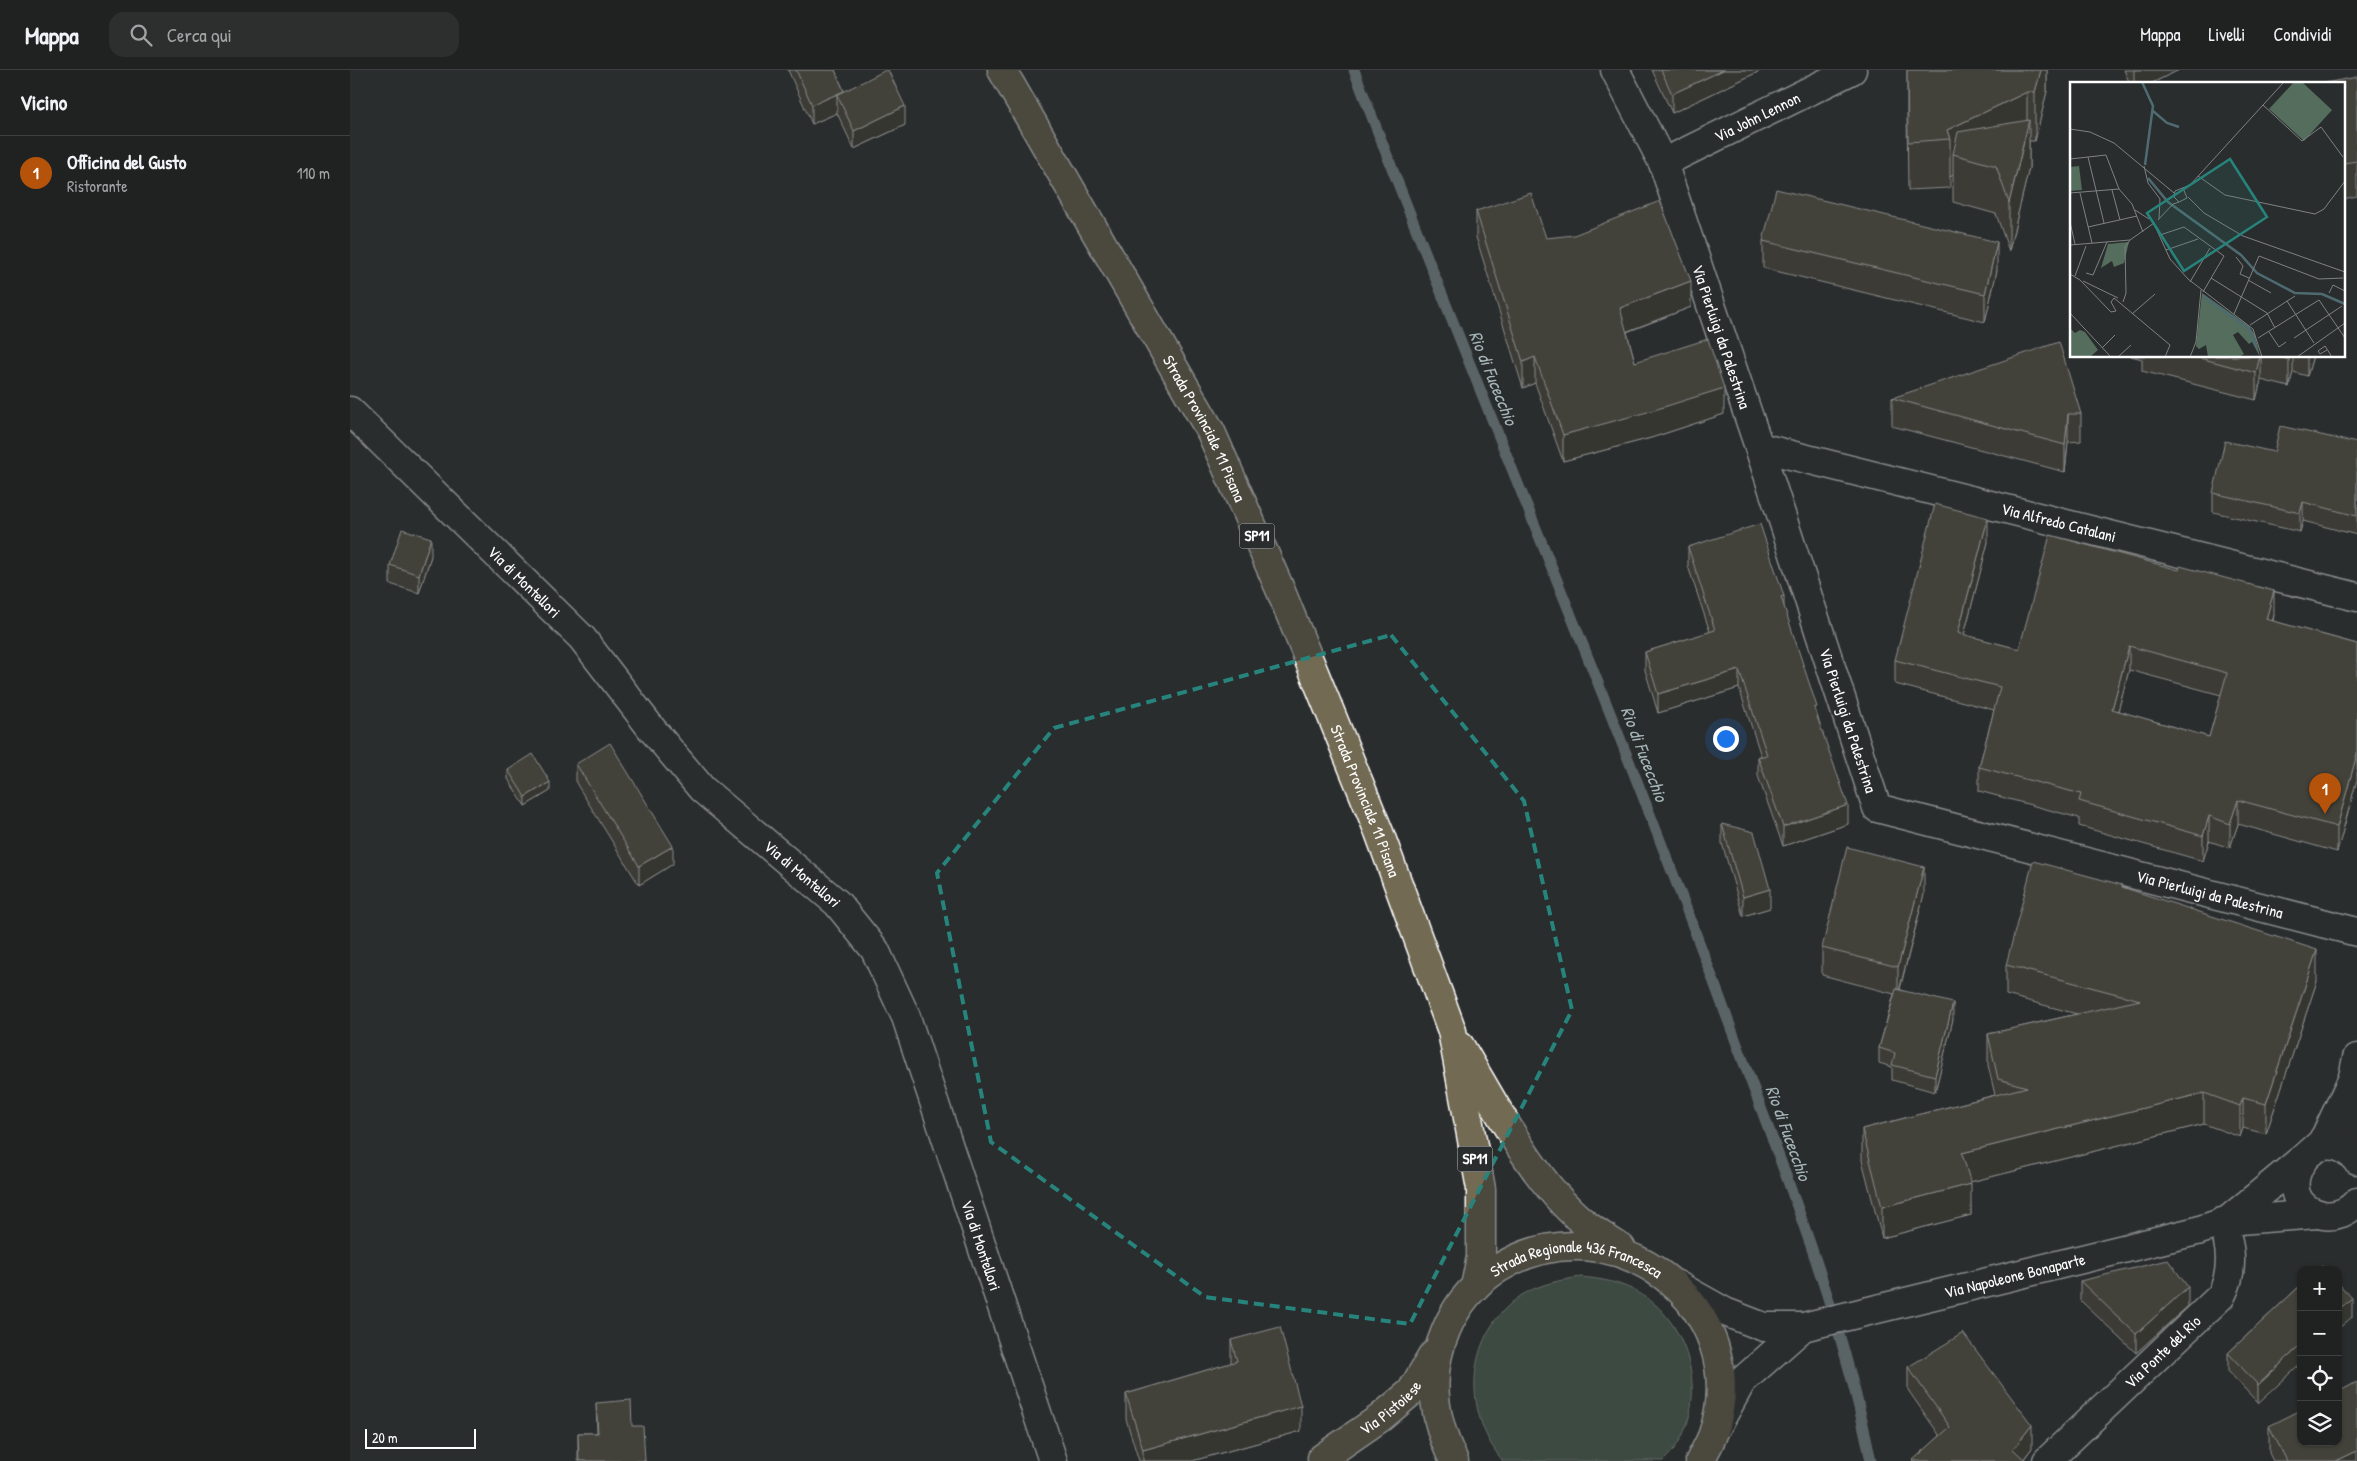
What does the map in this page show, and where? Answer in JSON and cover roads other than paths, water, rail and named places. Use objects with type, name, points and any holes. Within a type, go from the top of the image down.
[{"type":"main road","name":"Strada Provinciale 11 Pisana","points":[[1002,70],[1211,432],[1280,589],[1379,832],[1452,1032],[1481,1189],[1481,1257],[1475,1287]]},
{"type":"main road","name":"Strada Provinciale 11 Pisana","points":[[1452,1032],[1520,1146],[1554,1193],[1583,1222],[1635,1258]]},
{"type":"main road","name":"Strada Regionale 436 Francesca","points":[[1454,1461],[1443,1440],[1434,1391],[1435,1365],[1442,1340],[1454,1315],[1475,1287],[1510,1261],[1550,1248],[1572,1245],[1594,1246],[1635,1258],[1656,1269],[1675,1284],[1700,1316],[1710,1334],[1716,1354],[1720,1394],[1713,1434],[1700,1461]]},
{"type":"main road","name":"Via Pistoiese","points":[[1326,1460],[1411,1392],[1442,1340]]},
{"type":"street","name":"Via Pierluigi da Palestrina","points":[[1615,70],[1663,163],[1759,447],[1877,808],[2357,932]]},
{"type":"street","name":"Via John Lennon","points":[[1663,163],[1852,70]]},
{"type":"street","name":"Via di Montellori","points":[[350,412],[582,638],[651,728],[702,789],[836,903],[875,950],[906,1016],[1053,1461]]},
{"type":"street","name":"Via Alfredo Catalani","points":[[1759,447],[2357,597]]},
{"type":"street","points":[[2307,1155],[2322,1143],[2355,1067]]},
{"type":"street","points":[[2355,1067],[2356,1159]]},
{"type":"street","points":[[2307,1155],[2323,1147],[2335,1147],[2346,1151],[2356,1159]]},
{"type":"street","name":"Via Napoleone Bonaparte","points":[[2307,1155],[2296,1168],[2296,1190],[2300,1200],[2307,1209],[2343,1211]]},
{"type":"street","name":"Via Napoleone Bonaparte","points":[[2225,1221],[2307,1155]]},
{"type":"street","name":"Via Napoleone Bonaparte","points":[[1675,1284],[1725,1312],[1764,1327],[1803,1327],[2197,1231],[2225,1221],[2343,1211]]},
{"type":"street","name":"Via Ponte del Rio","points":[[2047,1461],[2221,1296],[2229,1277],[2230,1266],[2229,1241],[2225,1221]]},
{"type":"street","name":"Via Napoleone Bonaparte","points":[[1713,1434],[1742,1380],[1803,1327]]},
{"type":"waterway","name":"Rio di Fucecchio","points":[[1354,70],[1444,301],[1629,761],[1783,1166],[1804,1224],[1841,1342],[1858,1401],[1871,1461]]},
{"type":"place","name":"Officina del Gusto","points":[[2325,814]]}]
